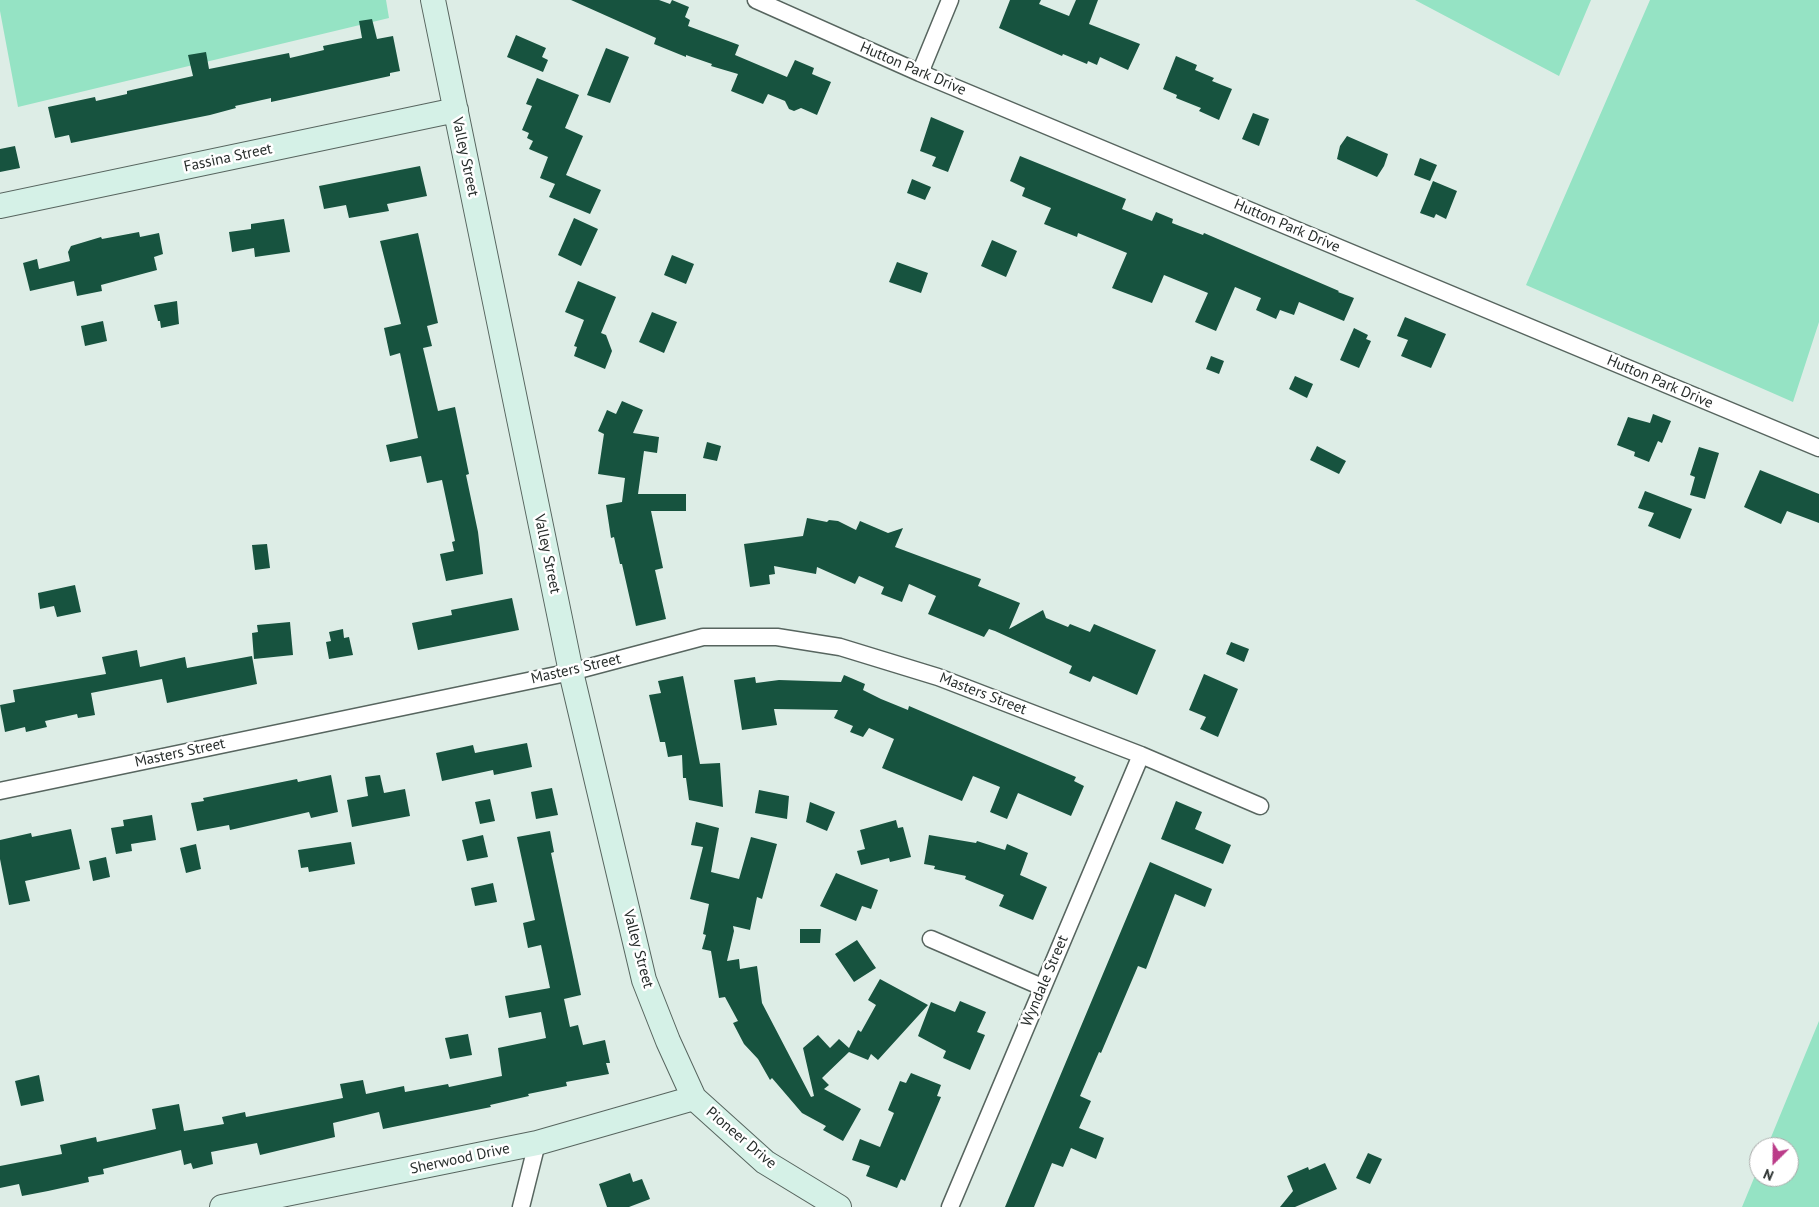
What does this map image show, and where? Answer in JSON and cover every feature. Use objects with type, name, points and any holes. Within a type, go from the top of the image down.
[{"type":"street","name":"Valley Street","points":[[433,0],[571,672],[644,980],[668,1041],[694,1098]]},
{"type":"street","name":"Hutton Park Drive","points":[[756,0],[920,73],[1819,448]]},
{"type":"street","points":[[920,73],[950,0]]},
{"type":"street","name":"Fassina Street","points":[[0,206],[456,110]]},
{"type":"street","name":"Masters Street","points":[[0,791],[571,672],[703,637],[778,637],[840,647],[938,677],[1141,755],[1260,806]]},
{"type":"street","name":"Wyndale Street","points":[[950,1207],[1141,755]]},
{"type":"street","points":[[931,939],[1042,987]]},
{"type":"street","name":"Sherwood Drive","points":[[222,1207],[537,1143],[694,1098]]},
{"type":"street","name":"Pioneer Drive","points":[[694,1098],[765,1162],[840,1207]]},
{"type":"street","points":[[521,1207],[537,1143]]},
{"type":"green space","points":[[0,0],[386,0],[389,18],[18,107],[0,11]]},
{"type":"green space","points":[[1415,0],[1591,0],[1559,76]]},
{"type":"green space","points":[[1650,0],[1819,0],[1819,322],[1793,402],[1526,285]]},
{"type":"green space","points":[[1819,1021],[1819,1207],[1742,1207],[1750,1187],[1799,1187],[1799,1137],[1771,1137]]},
{"type":"building","points":[[571,0],[659,0],[670,4],[672,0],[689,7],[685,17],[690,20],[688,26],[739,45],[735,55],[787,77],[795,60],[814,68],[812,74],[831,82],[817,115],[801,108],[794,111],[789,109],[785,101],[768,94],[763,104],[731,91],[738,74],[711,66],[712,64],[686,55],[686,57],[654,44],[656,38]]},
{"type":"building","points":[[1010,0],[1041,0],[1039,4],[1069,16],[1076,0],[1098,0],[1089,24],[1140,44],[1128,70],[1100,57],[1097,65],[1088,61],[1087,64],[1063,54],[1062,56],[999,28]]},
{"type":"building","points":[[372,19],[377,39],[393,36],[400,71],[390,73],[390,76],[271,102],[271,98],[235,106],[236,108],[210,115],[71,143],[69,135],[55,138],[48,107],[95,97],[96,101],[127,94],[127,91],[193,76],[188,55],[206,52],[209,69],[289,53],[290,58],[324,50],[323,46],[362,38],[359,21]]},
{"type":"building","points":[[516,35],[546,48],[542,57],[548,60],[543,72],[507,57]]},
{"type":"building","points":[[606,48],[629,57],[610,103],[587,95]]},
{"type":"building","points":[[1176,56],[1197,65],[1195,70],[1214,78],[1212,81],[1232,89],[1219,120],[1199,111],[1201,108],[1176,98],[1177,95],[1163,89]]},
{"type":"building","points":[[537,78],[579,95],[565,128],[583,136],[566,175],[601,190],[590,214],[549,197],[555,184],[540,178],[548,157],[529,149],[533,141],[527,138],[529,133],[522,130],[532,106],[526,104]]},
{"type":"building","points":[[1253,113],[1269,119],[1259,146],[1242,139]]},
{"type":"building","points":[[931,117],[964,131],[948,172],[932,166],[936,157],[920,151]]},
{"type":"building","points":[[1347,136],[1388,154],[1384,166],[1377,177],[1337,159],[1340,146]]},
{"type":"building","points":[[15,146],[20,168],[0,172],[0,149]]},
{"type":"building","points":[[1020,156],[1126,199],[1122,209],[1152,221],[1156,212],[1173,219],[1172,223],[1203,235],[1204,233],[1354,298],[1344,321],[1299,302],[1294,315],[1280,310],[1276,319],[1256,310],[1261,298],[1235,287],[1216,331],[1195,322],[1208,293],[1164,275],[1152,303],[1112,288],[1127,253],[1078,233],[1077,237],[1044,224],[1051,208],[1022,196],[1025,188],[1010,181]]},
{"type":"building","points":[[1420,158],[1437,165],[1430,181],[1414,175]]},
{"type":"building","points":[[420,166],[427,196],[387,204],[389,211],[349,218],[346,205],[324,209],[319,186]]},
{"type":"building","points":[[912,179],[931,187],[925,200],[907,193]]},
{"type":"building","points":[[1433,181],[1457,191],[1446,219],[1436,214],[1434,218],[1420,213]]},
{"type":"building","points":[[574,218],[598,229],[581,266],[558,255]]},
{"type":"building","points":[[284,219],[290,252],[255,257],[254,248],[232,252],[229,232],[251,229],[251,224]]},
{"type":"building","points":[[139,232],[140,237],[159,233],[163,254],[154,257],[157,270],[101,285],[102,291],[77,296],[74,281],[30,291],[23,263],[37,259],[39,269],[70,261],[68,252],[71,246],[101,237],[102,239]]},
{"type":"building","points":[[418,233],[438,323],[427,326],[432,346],[423,348],[438,411],[455,407],[469,474],[466,475],[478,532],[483,574],[446,581],[440,554],[454,551],[452,542],[455,541],[442,480],[427,483],[421,456],[390,462],[386,445],[418,438],[400,353],[390,356],[384,328],[401,324],[380,241]]},
{"type":"building","points":[[992,240],[1017,251],[1006,277],[981,266]]},
{"type":"building","points":[[672,255],[694,264],[686,284],[664,275]]},
{"type":"building","points":[[897,262],[928,273],[921,293],[889,282]]},
{"type":"building","points":[[578,281],[616,297],[601,333],[606,335],[612,351],[605,369],[574,356],[577,347],[574,346],[584,320],[565,312]]},
{"type":"building","points":[[177,301],[179,324],[161,328],[154,305]]},
{"type":"building","points":[[652,312],[677,322],[664,353],[639,342]]},
{"type":"building","points":[[1405,317],[1446,334],[1431,368],[1401,356],[1408,340],[1397,336]]},
{"type":"building","points":[[103,321],[107,341],[85,346],[81,326]]},
{"type":"building","points":[[1354,328],[1368,335],[1366,339],[1371,341],[1359,368],[1340,360]]},
{"type":"building","points":[[1211,356],[1224,361],[1219,374],[1206,369]]},
{"type":"building","points":[[1295,376],[1313,384],[1307,398],[1289,389]]},
{"type":"building","points":[[622,401],[643,410],[633,433],[659,437],[657,453],[644,451],[638,494],[686,494],[686,511],[651,511],[663,568],[655,570],[666,619],[636,626],[622,564],[620,564],[614,537],[611,538],[606,505],[622,502],[625,478],[598,474],[604,434],[598,431],[607,410],[616,414]]},
{"type":"building","points":[[1653,414],[1671,421],[1662,443],[1658,441],[1649,462],[1634,456],[1635,452],[1617,445],[1628,417],[1650,423]]},
{"type":"building","points":[[707,442],[721,446],[717,461],[703,458]]},
{"type":"building","points":[[1317,446],[1346,461],[1339,474],[1310,460]]},
{"type":"building","points":[[1699,447],[1719,453],[1705,499],[1690,495],[1695,477],[1690,475]]},
{"type":"building","points":[[1760,470],[1819,494],[1819,523],[1787,511],[1781,524],[1744,507]]},
{"type":"building","points":[[1645,491],[1692,509],[1680,539],[1648,526],[1654,513],[1638,508]]},
{"type":"building","points":[[807,518],[827,522],[829,520],[838,521],[856,530],[860,521],[888,533],[903,528],[895,547],[981,579],[978,586],[1020,603],[1009,629],[1043,610],[1046,618],[1068,627],[1070,624],[1090,632],[1094,624],[1156,650],[1137,695],[1093,676],[1090,682],[1069,673],[1072,666],[995,631],[989,629],[984,637],[928,614],[936,596],[909,584],[902,602],[881,594],[884,587],[859,576],[855,584],[817,567],[816,574],[774,566],[775,574],[769,575],[770,584],[750,587],[744,544],[803,536]]},
{"type":"building","points":[[267,544],[270,568],[255,570],[252,545]]},
{"type":"building","points":[[75,585],[81,612],[57,617],[54,606],[40,609],[38,593]]},
{"type":"building","points":[[512,598],[519,630],[418,650],[412,623],[452,615],[451,610]]},
{"type":"building","points":[[290,622],[293,655],[254,659],[252,633],[258,632],[257,625]]},
{"type":"building","points":[[343,629],[344,638],[349,637],[353,655],[329,659],[326,642],[331,641],[329,632]]},
{"type":"building","points":[[1231,642],[1249,649],[1244,662],[1226,654]]},
{"type":"building","points":[[137,650],[140,667],[185,657],[187,668],[252,656],[257,684],[167,703],[162,679],[91,693],[95,715],[78,718],[77,714],[45,721],[47,727],[26,732],[25,727],[5,732],[0,705],[15,702],[13,690],[106,674],[102,657]]},
{"type":"building","points":[[1204,674],[1238,689],[1218,737],[1200,729],[1206,717],[1189,710]]},
{"type":"building","points":[[844,675],[865,684],[863,690],[881,699],[908,710],[909,706],[1076,777],[1074,781],[1084,786],[1071,816],[1018,793],[1007,819],[990,812],[1000,787],[973,776],[962,801],[882,768],[894,739],[869,728],[863,737],[850,732],[853,726],[834,718],[838,710],[774,709],[777,725],[742,730],[734,680],[755,677],[756,683],[779,680],[841,682]]},
{"type":"building","points":[[683,676],[700,764],[720,763],[723,807],[689,800],[686,778],[683,778],[682,755],[668,757],[665,742],[660,742],[649,695],[661,693],[658,681]]},
{"type":"building","points":[[527,743],[532,767],[494,775],[493,770],[442,781],[436,753],[473,745],[475,753]]},
{"type":"building","points":[[331,775],[338,812],[311,818],[309,812],[230,830],[229,825],[197,831],[191,803],[204,801],[203,798],[297,779],[298,782]]},
{"type":"building","points":[[380,775],[384,793],[405,789],[410,816],[352,827],[347,800],[368,796],[365,777]]},
{"type":"building","points":[[552,788],[558,815],[536,819],[531,792]]},
{"type":"building","points":[[759,790],[789,796],[787,819],[755,813]]},
{"type":"building","points":[[490,799],[495,821],[480,824],[475,802]]},
{"type":"building","points":[[1176,801],[1202,812],[1195,829],[1231,845],[1223,864],[1161,839]]},
{"type":"building","points":[[810,802],[835,812],[827,831],[806,822]]},
{"type":"building","points":[[152,815],[156,840],[131,844],[132,851],[116,854],[111,828],[124,826],[123,820]]},
{"type":"building","points":[[896,820],[898,828],[903,827],[911,857],[890,862],[889,858],[861,865],[857,851],[865,849],[860,830]]},
{"type":"building","points":[[696,822],[719,828],[711,872],[739,879],[751,837],[777,844],[762,899],[757,897],[750,930],[733,926],[734,931],[727,961],[739,959],[740,969],[757,966],[762,1003],[811,1097],[814,1096],[803,1048],[818,1035],[830,1048],[839,1039],[849,1048],[858,1030],[861,1032],[876,1005],[868,1000],[880,979],[928,1005],[878,1060],[871,1054],[868,1060],[849,1052],[822,1078],[829,1085],[824,1089],[861,1109],[843,1141],[823,1130],[826,1126],[802,1113],[772,1078],[770,1080],[758,1059],[744,1044],[733,1023],[738,1021],[725,997],[719,998],[711,951],[702,949],[706,935],[703,934],[709,904],[690,899],[703,847],[691,845]]},
{"type":"building","points":[[71,829],[80,869],[25,881],[30,901],[9,905],[0,859],[0,840],[31,833],[32,837]]},
{"type":"building","points":[[550,831],[554,852],[551,853],[581,995],[564,999],[570,1027],[578,1025],[583,1045],[605,1040],[610,1063],[606,1063],[609,1074],[566,1082],[567,1086],[528,1094],[529,1096],[490,1105],[491,1107],[383,1129],[379,1112],[333,1123],[335,1137],[260,1155],[257,1143],[211,1152],[213,1164],[193,1169],[191,1163],[184,1165],[181,1150],[103,1169],[104,1174],[88,1177],[89,1182],[48,1191],[22,1196],[19,1184],[0,1188],[0,1166],[62,1154],[60,1145],[96,1137],[97,1142],[156,1129],[152,1109],[179,1104],[184,1131],[224,1124],[222,1117],[245,1112],[246,1117],[343,1098],[340,1084],[363,1080],[366,1094],[404,1086],[405,1092],[448,1084],[449,1087],[502,1076],[498,1048],[546,1038],[541,1012],[509,1018],[505,996],[550,988],[541,945],[528,948],[523,923],[535,920],[517,837]]},
{"type":"building","points":[[483,835],[488,857],[467,861],[462,840]]},
{"type":"building","points":[[929,835],[976,843],[977,841],[1005,850],[1007,844],[1028,853],[1020,875],[1047,887],[1033,920],[999,906],[1004,895],[965,879],[966,876],[934,869],[935,866],[924,864]]},
{"type":"building","points":[[351,842],[355,864],[309,872],[308,867],[301,868],[298,850]]},
{"type":"building","points":[[196,844],[201,869],[186,873],[180,848]]},
{"type":"building","points":[[106,857],[110,877],[93,881],[89,861]]},
{"type":"building","points":[[1150,862],[1212,889],[1205,907],[1175,894],[1146,969],[1138,966],[1101,1053],[1099,1052],[1080,1096],[1091,1101],[1079,1128],[1104,1138],[1096,1159],[1071,1148],[1063,1167],[1052,1163],[1034,1207],[1005,1207]]},
{"type":"building","points":[[836,873],[878,890],[871,909],[862,906],[856,921],[820,906]]},
{"type":"building","points":[[493,883],[497,902],[475,906],[471,888]]},
{"type":"building","points":[[800,929],[821,929],[820,943],[800,943]]},
{"type":"building","points":[[857,940],[876,968],[854,982],[835,954]]},
{"type":"building","points":[[960,1001],[986,1012],[977,1032],[985,1035],[970,1070],[943,1058],[946,1051],[918,1036],[931,1002],[955,1012]]},
{"type":"building","points":[[468,1034],[472,1055],[450,1059],[445,1038]]},
{"type":"building","points":[[911,1073],[941,1085],[937,1096],[941,1097],[905,1181],[901,1179],[897,1188],[866,1176],[870,1166],[852,1160],[860,1139],[880,1147],[894,1113],[888,1110],[900,1081],[906,1083]]},
{"type":"building","points":[[39,1075],[44,1101],[21,1106],[15,1081]]},
{"type":"building","points":[[1368,1153],[1382,1159],[1370,1184],[1356,1178]]},
{"type":"building","points":[[1325,1163],[1337,1189],[1295,1207],[1280,1207],[1293,1191],[1287,1176],[1308,1167],[1309,1170]]},
{"type":"building","points":[[630,1173],[633,1182],[642,1179],[650,1199],[629,1207],[607,1207],[599,1184]]}]
